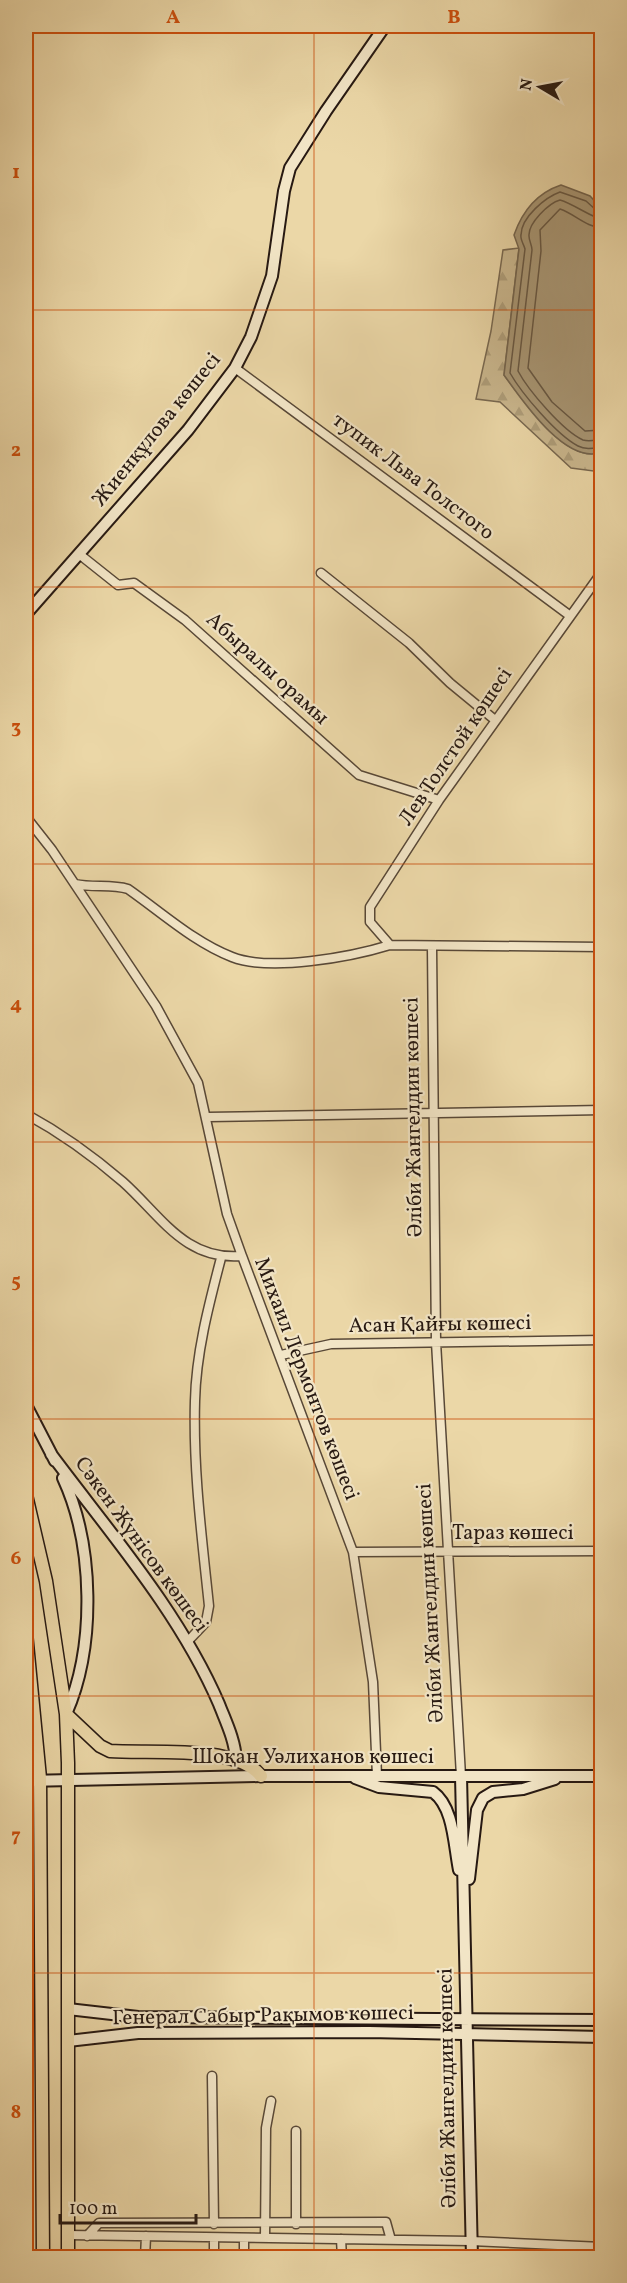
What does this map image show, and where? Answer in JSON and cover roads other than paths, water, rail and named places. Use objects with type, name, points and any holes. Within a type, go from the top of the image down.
[{"type":"main road","points":[[26,1495],[46,1581],[66,1714],[68,2258]]},
{"type":"main road","points":[[26,1633],[40,1778],[43,2258]]},
{"type":"main road","points":[[66,1714],[100,1746],[110,1751],[188,1753],[236,1760],[254,1766],[261,1776]]},
{"type":"street","name":"Жиенқұлова көшесі","points":[[26,614],[188,430],[235,368],[251,337],[272,276],[280,213],[290,168],[385,26]]},
{"type":"street","name":"тупик Льва Толстого","points":[[235,368],[569,615]]},
{"type":"street","name":"Абыралы орамы","points":[[79,554],[118,585],[134,583],[185,620],[359,775],[439,800]]},
{"type":"street","name":"Лев Толстой көшесі","points":[[390,945],[370,922],[370,907],[439,800],[569,615],[602,572]]},
{"type":"street","points":[[321,573],[409,643],[450,683],[495,720]]},
{"type":"street","points":[[26,817],[42,835],[156,1006],[198,1083],[208,1117],[210,1142],[227,1214],[242,1256]]},
{"type":"street","points":[[75,884],[99,888],[119,886],[128,889],[207,944],[246,961],[268,964],[343,956],[390,945],[602,948]]},
{"type":"street","name":"Әліби Жангелдин көшесі","points":[[432,947],[436,1342],[461,1776],[472,2258]]},
{"type":"street","points":[[208,1117],[602,1110]]},
{"type":"street","name":"Михаил Лермонтов көшесі","points":[[26,1114],[45,1125],[123,1182],[168,1228],[192,1246],[221,1258],[242,1256],[353,1552],[373,1682],[377,1776]]},
{"type":"street","points":[[189,1640],[206,1622],[209,1606],[196,1478],[195,1400],[211,1296],[221,1258]]},
{"type":"street","name":"Асан Қайғы көшесі","points":[[281,1355],[331,1344],[602,1341]]},
{"type":"street","points":[[26,1405],[70,1493],[81,1528],[87,1616],[77,1688],[66,1714]]},
{"type":"street","name":"Сәкен Жүнісов көшесі","points":[[51,1454],[189,1640],[227,1723],[234,1743],[236,1760]]},
{"type":"street","name":"Тараз көшесі","points":[[353,1552],[602,1551]]},
{"type":"street","name":"Шоқан Уәлиханов көшесі","points":[[26,1781],[40,1778],[261,1776],[602,1776]]},
{"type":"street","points":[[350,1776],[379,1787],[433,1792],[440,1797],[448,1818],[465,1900]]},
{"type":"street","points":[[465,1900],[477,1810],[483,1798],[493,1792],[522,1789],[565,1776]]},
{"type":"street","name":"Генерал Сабыр Рақымов көшесі","points":[[68,2009],[138,2017],[602,2020]]},
{"type":"street","points":[[138,2017],[138,2033]]},
{"type":"street","name":"Генерал Сабыр Рақымов көшесі","points":[[68,2041],[138,2033],[466,2034],[602,2037]]},
{"type":"street","points":[[212,2076],[214,2224]]},
{"type":"street","points":[[265,2238],[266,2128],[271,2101]]},
{"type":"street","points":[[296,2131],[296,2224]]},
{"type":"street","points":[[87,2236],[99,2223],[386,2222],[391,2240]]},
{"type":"street","points":[[68,2235],[471,2241],[602,2247]]},
{"type":"street","points":[[145,2258],[146,2236]]},
{"type":"street","points":[[214,2238],[214,2258]]},
{"type":"street","points":[[244,2238],[244,2258]]},
{"type":"street","points":[[341,2240],[342,2258]]},
{"type":"water","points":[[561,185],[590,196],[601,208],[602,452],[588,454],[574,449],[546,428],[504,375],[519,249],[514,235],[521,219],[532,204],[545,193]]}]
